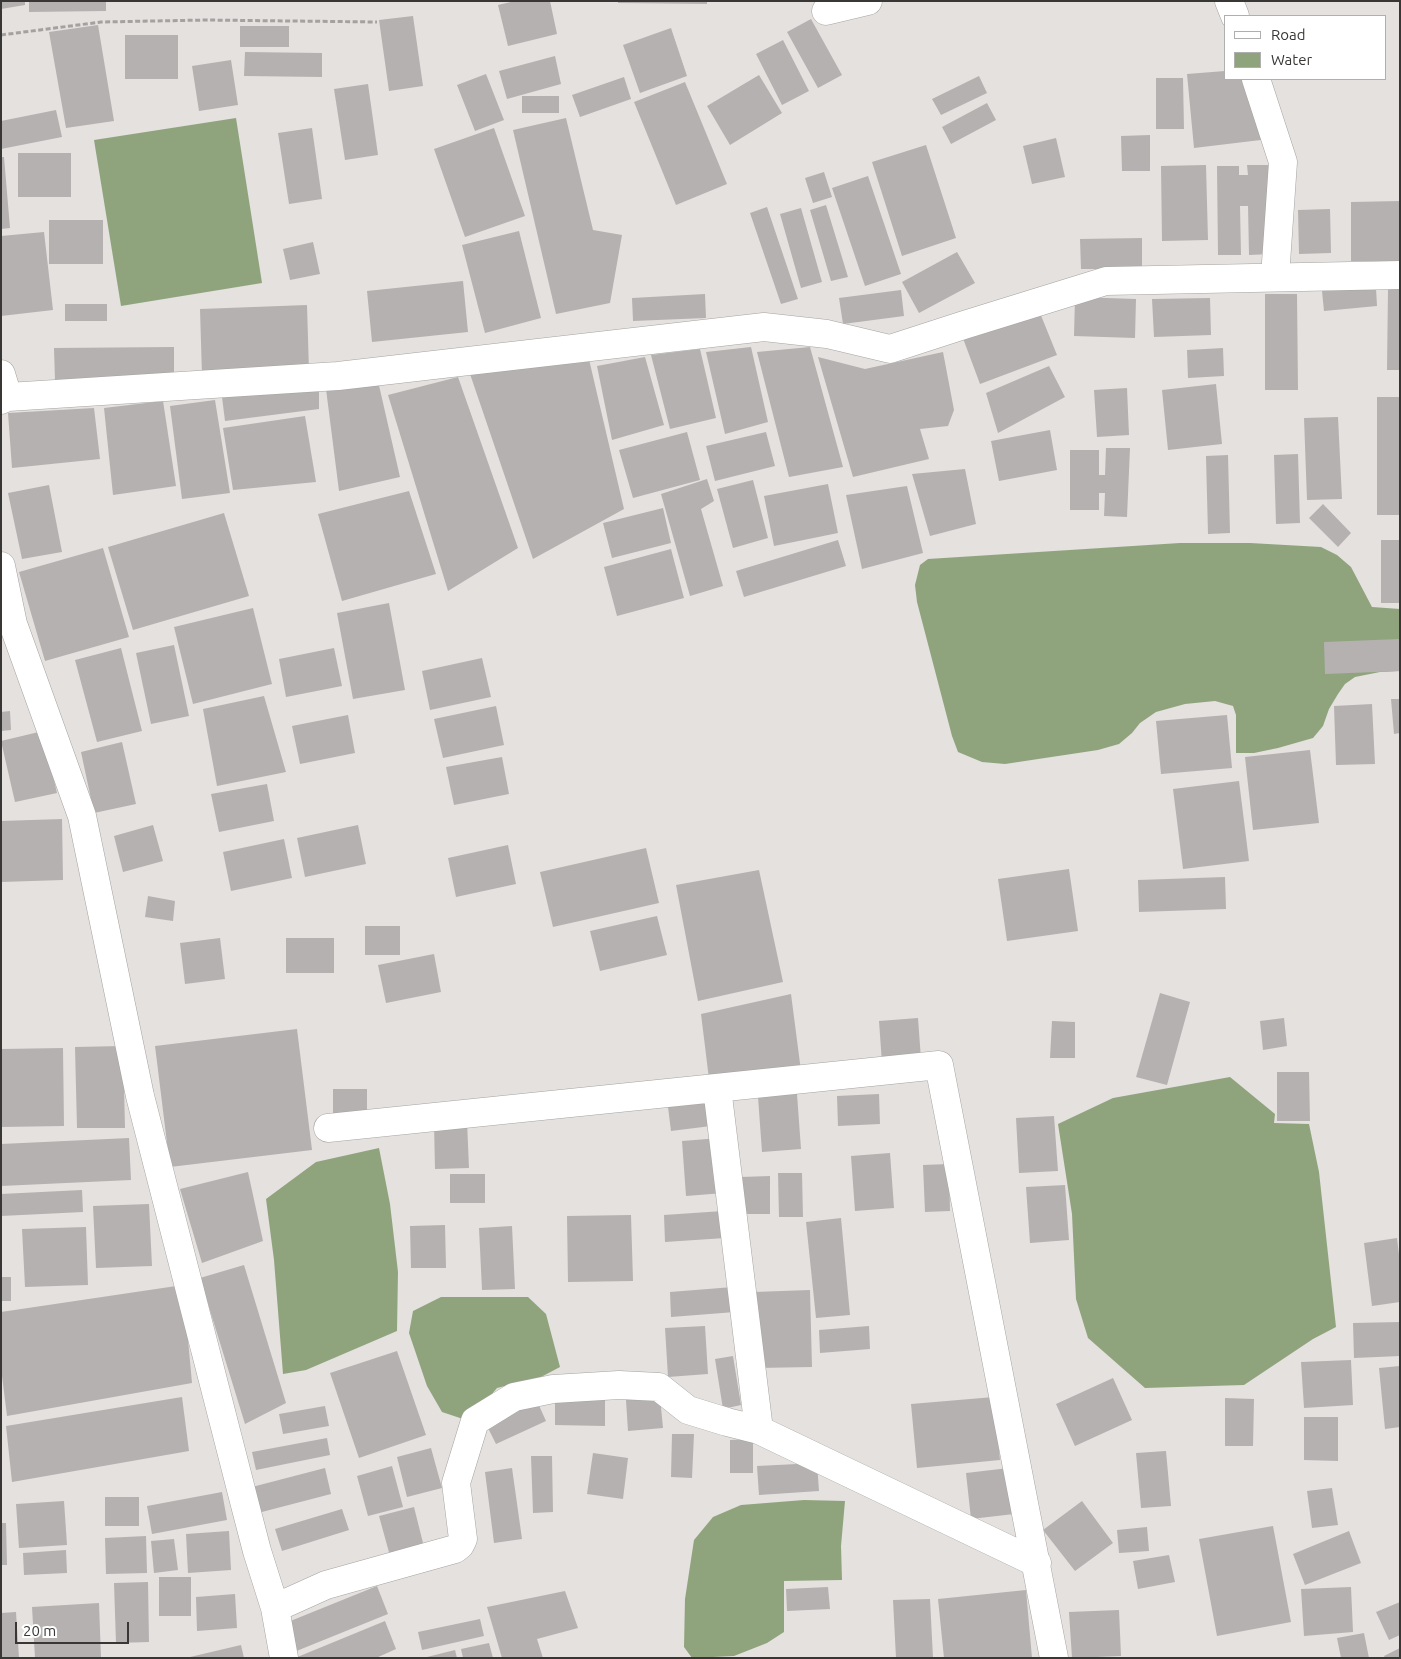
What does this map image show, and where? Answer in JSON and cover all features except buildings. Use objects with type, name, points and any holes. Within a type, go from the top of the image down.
[{"type":"street","points":[[826,11],[868,1]]},
{"type":"street","points":[[1229,1],[1235,15]]},
{"type":"street","points":[[1256,80],[1283,162],[1275,278]]},
{"type":"street","points":[[3,390],[338,376],[764,327],[827,334],[890,349],[1106,281],[1400,275]]},
{"type":"street","points":[[1,566],[13,624],[82,816],[140,1096],[244,1501],[275,1608],[284,1658]]},
{"type":"street","points":[[328,1128],[939,1065],[1054,1658]]},
{"type":"street","points":[[717,1088],[758,1430]]},
{"type":"street","points":[[275,1608],[326,1585],[454,1549],[460,1545],[463,1539],[456,1484],[475,1421],[514,1397],[553,1388],[619,1385],[658,1387],[688,1410],[758,1430],[1036,1563]]},
{"type":"path","points":[[1,35],[101,22],[207,20],[376,22]]},
{"type":"water","points":[[236,118],[262,283],[121,306],[94,140]]},
{"type":"water","points":[[1180,543],[1250,543],[1321,547],[1337,555],[1351,567],[1372,607],[1400,609],[1400,671],[1380,672],[1355,677],[1345,684],[1338,694],[1329,709],[1323,726],[1313,738],[1254,753],[1236,753],[1236,715],[1233,706],[1215,701],[1185,704],[1156,712],[1140,723],[1119,744],[1098,750],[1005,764],[982,762],[958,752],[952,736],[917,602],[915,585],[920,565],[928,559]]},
{"type":"water","points":[[1230,1077],[1275,1114],[1274,1123],[1309,1124],[1319,1172],[1336,1327],[1313,1339],[1244,1385],[1145,1388],[1088,1338],[1076,1299],[1072,1214],[1058,1124],[1113,1098]]},
{"type":"water","points":[[379,1148],[390,1204],[398,1272],[397,1331],[306,1370],[283,1374],[274,1260],[266,1199],[316,1162]]},
{"type":"water","points":[[441,1297],[528,1297],[546,1314],[560,1367],[541,1377],[497,1388],[469,1421],[442,1412],[427,1386],[409,1333],[413,1311]]},
{"type":"water","points":[[804,1500],[845,1501],[841,1546],[842,1580],[784,1581],[784,1632],[767,1643],[734,1656],[692,1658],[684,1647],[685,1599],[694,1540],[713,1517],[741,1505]]}]
